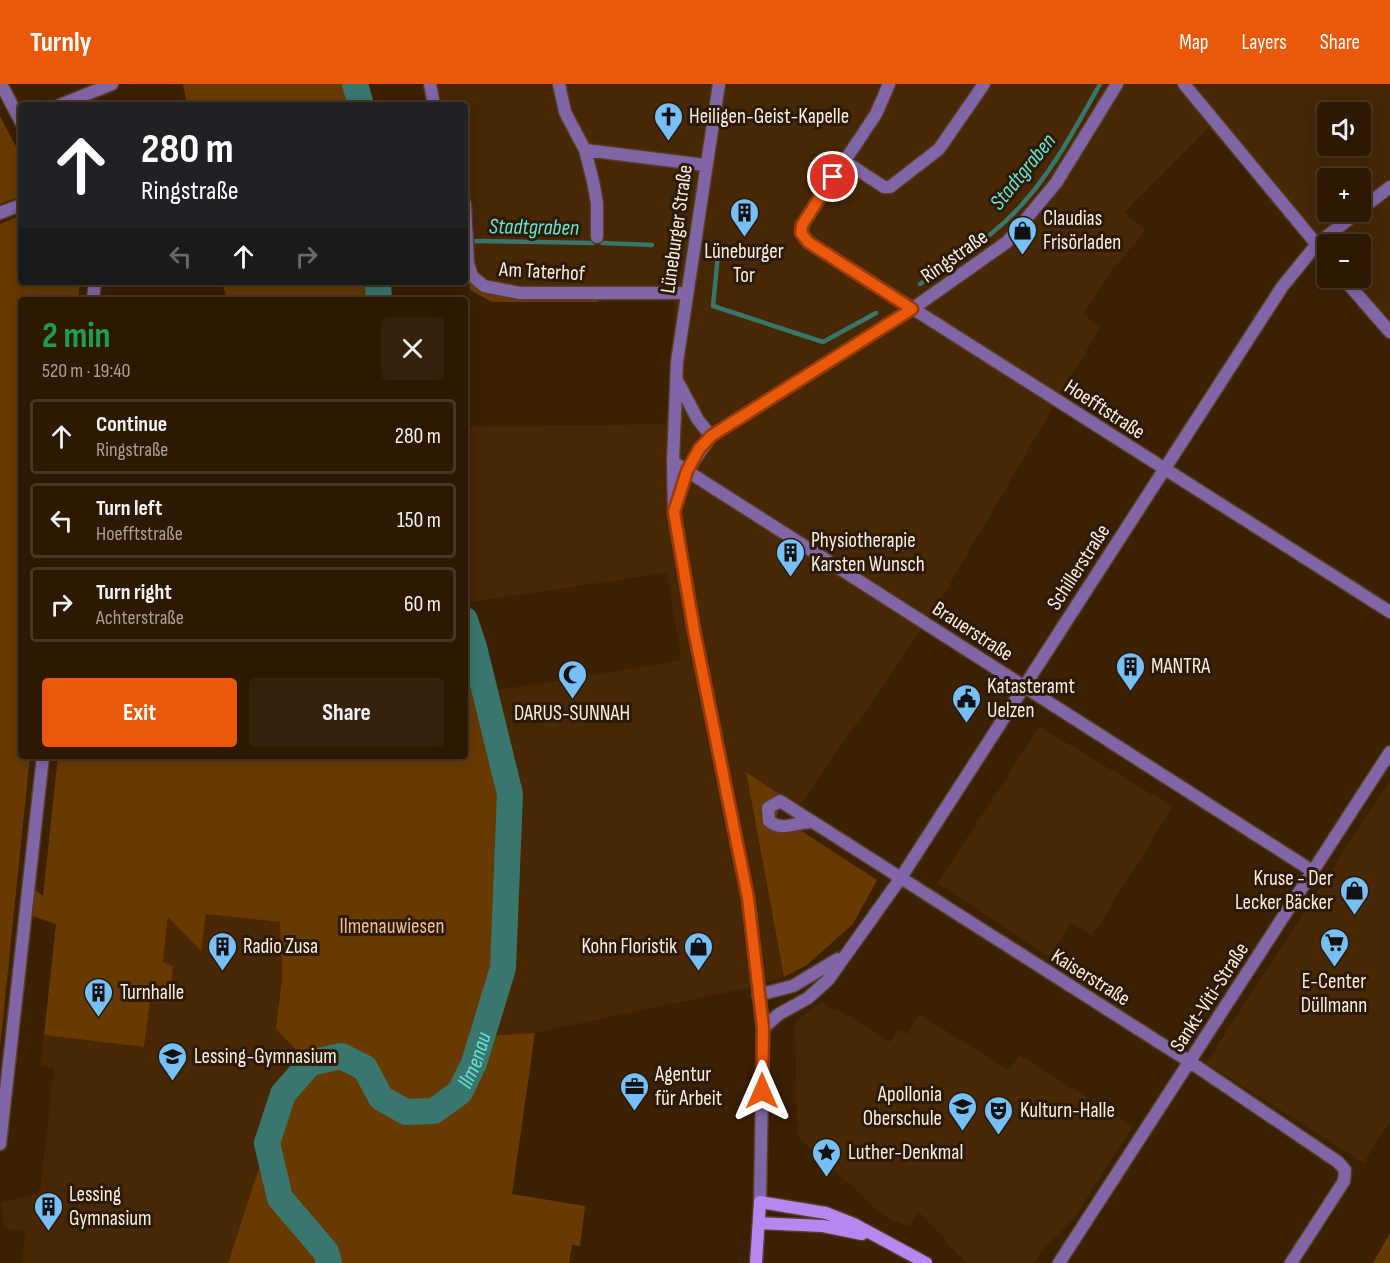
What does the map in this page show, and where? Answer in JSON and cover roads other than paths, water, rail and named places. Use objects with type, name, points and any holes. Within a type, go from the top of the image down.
[{"type":"main road","name":"Lüneburger Straße","points":[[756,1263],[760,1202]]},
{"type":"main road","points":[[760,1202],[826,1213],[895,1245],[926,1263]]},
{"type":"main road","points":[[759,1222],[823,1226],[895,1245]]},
{"type":"street","points":[[1,84],[18,115]]},
{"type":"street","points":[[67,102],[112,84]]},
{"type":"street","points":[[430,84],[433,102]]},
{"type":"street","points":[[559,84],[565,112],[585,150],[597,203],[597,237]]},
{"type":"street","name":"Lüneburger Straße","points":[[719,84],[677,362],[673,462],[674,512],[692,619],[748,898],[763,1028],[760,1202]]},
{"type":"street","points":[[889,84],[876,114],[844,161],[884,187],[891,188],[939,149],[984,84]]},
{"type":"street","name":"Ringstraße","points":[[674,512],[687,471],[699,449],[711,436],[912,309],[1007,242],[1035,212],[1090,133],[1117,84]]},
{"type":"street","points":[[1184,84],[1317,244]]},
{"type":"street","points":[[585,150],[705,165]]},
{"type":"street","name":"Hoefftstraße","points":[[844,161],[802,225],[801,233],[808,242],[1390,612]]},
{"type":"street","name":"Schillerstraße","points":[[1371,202],[1390,187]]},
{"type":"street","points":[[0,213],[18,206]]},
{"type":"street","name":"Schillerstraße","points":[[1330,234],[1345,222]]},
{"type":"street","name":"Schillerstraße","points":[[763,1028],[779,1014],[817,991],[900,879],[1282,287],[1317,244]]},
{"type":"street","name":"Am Taterhof","points":[[468,263],[472,276],[484,286],[520,293],[686,293]]},
{"type":"street","points":[[1352,288],[1390,332]]},
{"type":"street","name":"Lüneburger Straße","points":[[678,381],[683,396],[711,436]]},
{"type":"street","name":"Brauerstraße","points":[[673,462],[1314,872]]},
{"type":"street","name":"Sankt-Viti-Straße","points":[[1059,1263],[1390,752]]},
{"type":"street","points":[[0,1144],[43,759]]},
{"type":"street","name":"Kaiserstraße","points":[[811,822],[1190,1062],[1338,1162],[1345,1170],[1344,1181],[1291,1263]]},
{"type":"street","name":"Schillerstraße","points":[[758,995],[806,981],[844,955]]},
{"type":"waterway","name":"Ilmenau","points":[[355,84],[360,102]]},
{"type":"waterway","name":"Stadtgraben","points":[[920,284],[991,234],[1026,200],[1061,152],[1100,84]]},
{"type":"waterway","name":"Stadtgraben","points":[[474,241],[593,243]]},
{"type":"waterway","name":"Stadtgraben","points":[[602,243],[652,245]]},
{"type":"waterway","name":"Stadtgraben","points":[[715,253],[718,254],[713,306],[823,342],[876,313]]},
{"type":"waterway","name":"Ilmenau","points":[[378,285],[379,297]]},
{"type":"waterway","name":"Ilmenau","points":[[329,1263],[326,1252],[280,1198],[267,1143],[283,1094],[310,1063],[341,1056],[365,1068],[381,1098],[406,1112],[434,1111],[460,1092],[474,1063],[503,968],[510,794],[468,629]]},
{"type":"place","name":"Heiligen-Geist-Kapelle","points":[[668,142]]},
{"type":"place","name":"Lüneburger Tor","points":[[744,238]]},
{"type":"place","name":"Claudias Frisörladen","points":[[1022,256]]},
{"type":"place","name":"Physiotherapie Karsten Wunsch","points":[[790,578]]},
{"type":"place","name":"MANTRA","points":[[1130,692]]},
{"type":"place","name":"DARUS-SUNNAH","points":[[572,700]]},
{"type":"place","name":"Katasteramt Uelzen","points":[[966,724]]},
{"type":"place","name":"Kruse - Der Lecker Bäcker","points":[[1354,916]]},
{"type":"place","name":"E-Center Düllmann","points":[[1334,968]]},
{"type":"place","name":"Radio Zusa","points":[[222,972]]},
{"type":"place","name":"Kohn Floristik","points":[[698,972]]},
{"type":"place","name":"Turnhalle","points":[[99,1018]]},
{"type":"place","name":"Lessing-Gymnasium","points":[[173,1082]]},
{"type":"place","name":"Agentur für Arbeit","points":[[634,1112]]},
{"type":"place","name":"Apollonia Oberschule","points":[[963,1132]]},
{"type":"place","name":"Kulturn-Halle","points":[[999,1136]]},
{"type":"place","name":"Luther-Denkmal","points":[[827,1178]]},
{"type":"place","name":"Lessing Gymnasium","points":[[48,1232]]},
{"type":"park label","name":"Ilmenauwiesen","points":[[392,926]]}]
